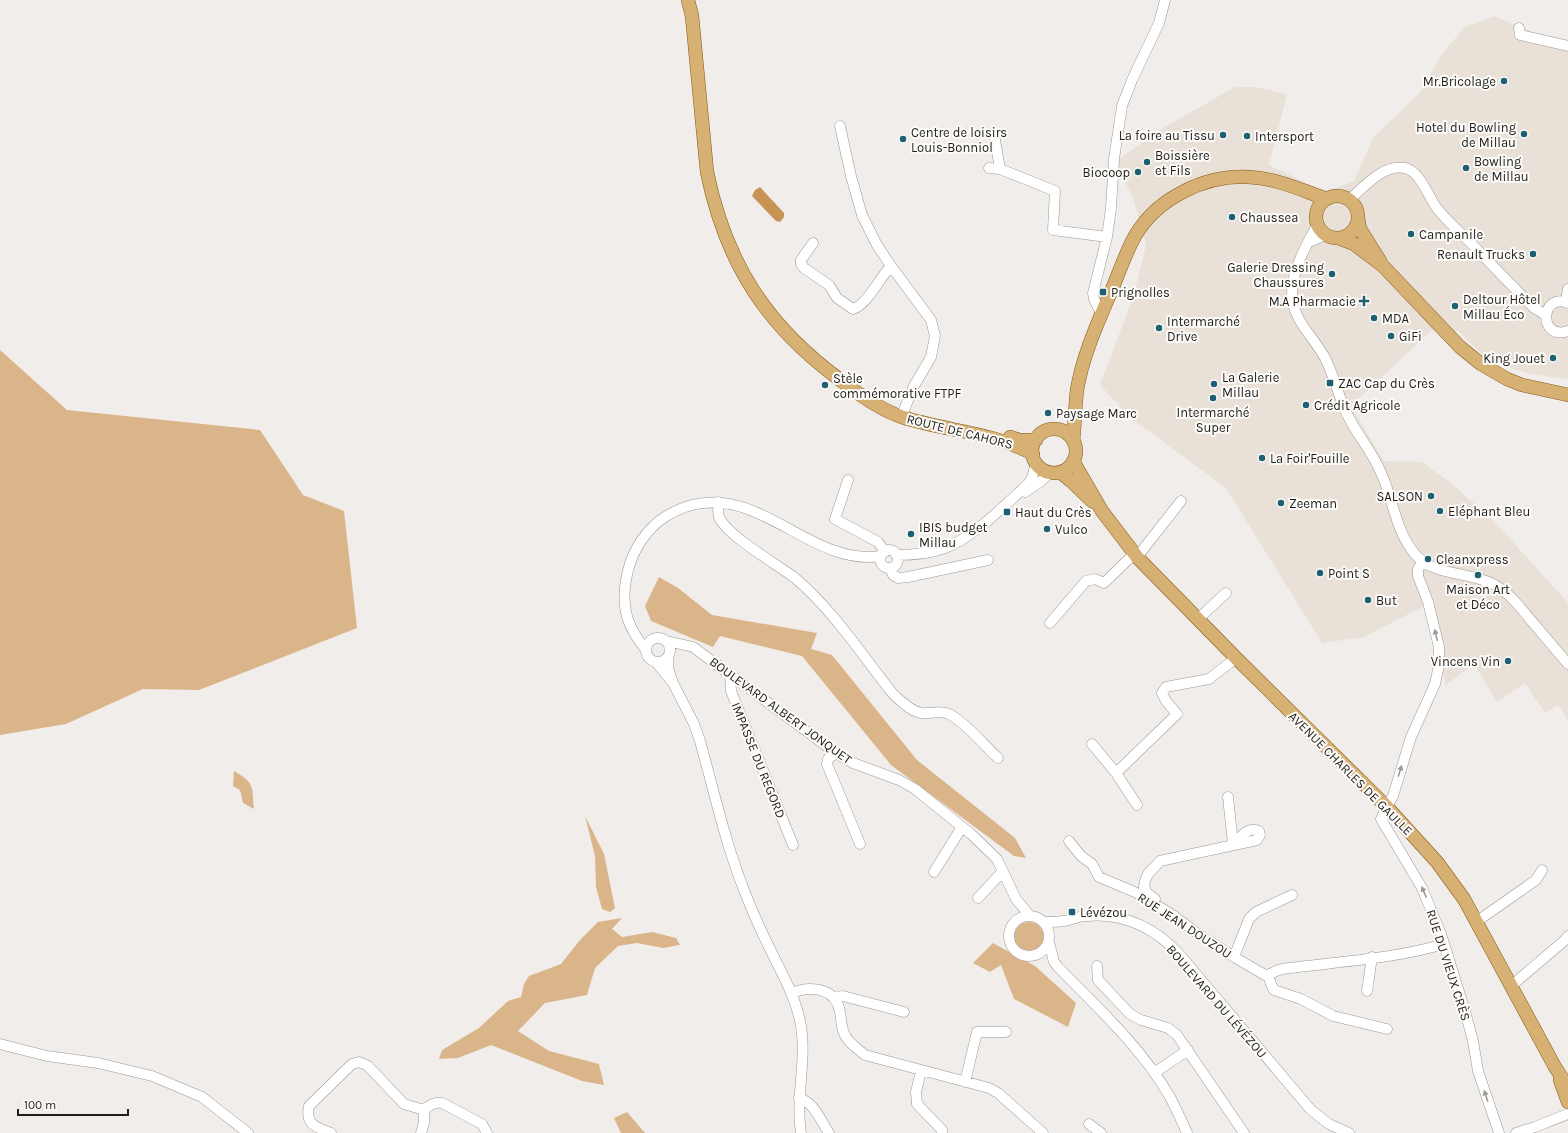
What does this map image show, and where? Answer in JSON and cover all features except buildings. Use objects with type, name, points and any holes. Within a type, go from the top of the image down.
[{"type":"main road","name":"ROUTE DE CAHORS","points":[[688,0],[692,16],[708,172],[712,194],[724,234],[732,253],[746,279],[768,312],[794,340],[832,374],[866,398],[882,402],[902,414],[929,425],[1005,441],[1019,446],[1034,459]]},
{"type":"main road","points":[[1055,472],[1068,468],[1076,453],[1073,441],[1076,404],[1081,372],[1102,313],[1125,255],[1142,226],[1157,210],[1176,196],[1204,184],[1232,178],[1248,177],[1264,179],[1299,188],[1327,199]]},
{"type":"main road","points":[[1285,185],[1308,201],[1314,211],[1321,231],[1354,244],[1383,266],[1460,347],[1481,364],[1501,376],[1522,385],[1568,395]]},
{"type":"main road","points":[[1317,221],[1319,206],[1327,199],[1337,196],[1349,200],[1355,207],[1363,235],[1383,266]]},
{"type":"main road","points":[[1332,236],[1347,236],[1355,227],[1358,218]]},
{"type":"main road","points":[[1060,431],[1070,419],[1076,404]]},
{"type":"main road","name":"ROUTE DE CAHORS","points":[[902,414],[1020,440],[1036,440]]},
{"type":"main road","points":[[1073,441],[1068,435],[1060,431],[1046,431],[1036,440],[1033,447],[1034,459],[1042,469],[1055,472],[1072,481],[1102,511]]},
{"type":"main road","points":[[1073,461],[1102,511]]},
{"type":"main road","name":"AVENUE CHARLES DE GAULLE","points":[[1102,511],[1135,555],[1198,620],[1387,807],[1437,862],[1464,899],[1555,1067],[1567,1097]]},
{"type":"street","points":[[1102,313],[1094,299],[1094,293],[1107,237],[1111,208],[1114,159],[1122,106],[1132,80],[1159,23],[1165,0]]},
{"type":"street","points":[[1519,28],[1520,35],[1568,46]]},
{"type":"street","points":[[840,126],[851,176],[862,215],[877,244],[891,266],[931,320],[935,336],[931,357],[914,386],[902,414]]},
{"type":"street","points":[[995,140],[1000,169]]},
{"type":"street","points":[[989,168],[1000,169],[1056,192],[1053,230],[1107,237]]},
{"type":"street","points":[[1349,200],[1366,184],[1385,170],[1394,168],[1409,169],[1415,173],[1421,181],[1437,209],[1534,308],[1546,315]]},
{"type":"street","points":[[1317,221],[1309,242],[1297,266],[1292,295],[1294,309],[1301,323],[1325,358],[1346,412],[1371,452],[1382,475],[1404,539],[1414,553],[1423,561],[1444,572],[1491,582],[1502,590],[1516,602],[1568,664]]},
{"type":"street","points":[[1309,242],[1332,236]]},
{"type":"street","points":[[813,243],[801,260],[801,264],[804,268],[829,285],[837,298],[853,309],[857,308],[864,302],[891,266]]},
{"type":"street","points":[[1568,289],[1567,302],[1555,302],[1547,310],[1546,322],[1552,330],[1562,333],[1568,331]]},
{"type":"street","points":[[673,683],[656,662],[648,657],[646,650],[630,626],[626,616],[624,588],[628,568],[640,541],[652,527],[664,517],[682,508],[699,504],[718,502],[735,504],[753,511],[822,546],[865,557],[888,559],[916,555],[945,548],[958,542],[1006,504],[1028,484],[1032,478],[1034,459]]},
{"type":"street","points":[[1006,504],[1055,472]]},
{"type":"street","points":[[848,480],[836,519],[878,542],[888,559],[893,575],[898,578],[988,560]]},
{"type":"street","points":[[1050,623],[1086,581],[1095,579],[1104,583],[1135,555],[1182,501]]},
{"type":"street","points":[[718,502],[720,518],[725,525],[739,539],[782,568],[810,592],[894,694],[904,704],[915,711],[922,713],[947,713],[958,720],[998,758]]},
{"type":"street","points":[[1387,807],[1393,796],[1411,737],[1435,684],[1439,665],[1439,647],[1428,602],[1418,576],[1418,568],[1423,561]]},
{"type":"street","points":[[1198,620],[1226,594]]},
{"type":"street","points":[[630,626],[642,636],[661,638],[669,644],[668,668],[673,683],[694,724],[700,741],[743,889],[765,939],[792,993],[800,1021],[803,1042],[803,1062],[799,1098],[800,1133]]},
{"type":"street","points":[[646,650],[648,643],[654,638]]},
{"type":"street","name":"BOULEVARD ALBERT JONQUET","points":[[667,641],[693,647],[836,753],[853,763],[899,780],[915,789],[984,846],[997,860],[1016,899],[1030,916]]},
{"type":"street","points":[[656,662],[661,662],[684,645]]},
{"type":"street","points":[[1116,773],[1177,714],[1166,701],[1162,693],[1166,688],[1209,680],[1236,658]]},
{"type":"street","name":"IMPASSE DU REGORD","points":[[730,674],[732,691],[793,845]]},
{"type":"street","points":[[1092,744],[1116,773],[1137,805]]},
{"type":"street","points":[[836,753],[828,759],[827,764],[860,844]]},
{"type":"street","points":[[1174,916],[1147,893],[1144,887],[1148,874],[1160,861],[1233,844],[1228,797]]},
{"type":"street","name":"RUE DU VIEUX CRÈS","points":[[1387,807],[1381,819],[1422,888],[1444,944],[1473,1041],[1478,1072],[1499,1133]]},
{"type":"street","points":[[934,872],[962,827]]},
{"type":"street","name":"RUE JEAN DOUZOU","points":[[1069,841],[1081,856],[1092,864],[1098,877],[1137,893],[1234,957],[1260,973],[1268,975]]},
{"type":"street","points":[[1476,922],[1536,880],[1542,870]]},
{"type":"street","points":[[978,898],[1003,871]]},
{"type":"street","points":[[1234,957],[1249,919],[1256,912],[1292,895]]},
{"type":"street","name":"BOULEVARD ALBERT JONQUET","points":[[1016,899],[1016,921]]},
{"type":"street","name":"BOULEVARD DU LÉVÉZOU","points":[[1044,922],[1064,921],[1071,918],[1102,915],[1121,918],[1143,926],[1164,939],[1180,955],[1311,1110],[1329,1124],[1349,1133]]},
{"type":"street","points":[[1054,962],[1047,926],[1044,922],[1030,916],[1016,921],[1010,930],[1010,942],[1012,947],[1021,955],[1032,957],[1037,956],[1054,962],[1123,1035],[1154,1073],[1170,1097],[1187,1133]]},
{"type":"street","points":[[1037,956],[1045,950],[1049,939],[1064,921]]},
{"type":"street","points":[[1511,986],[1568,936]]},
{"type":"street","points":[[1387,1029],[1333,1016],[1301,999],[1274,990],[1270,984],[1268,975],[1279,970],[1372,958],[1444,944]]},
{"type":"street","points":[[1367,991],[1372,958]]},
{"type":"street","points":[[1097,966],[1098,980],[1130,1014],[1141,1020],[1168,1028],[1178,1035],[1244,1133]]},
{"type":"street","points":[[792,993],[812,988],[825,992],[834,998],[838,1005],[844,1033],[854,1046],[866,1055],[921,1071],[989,1088],[998,1093],[1043,1133]]},
{"type":"street","points":[[834,998],[843,996],[904,1012]]},
{"type":"street","points":[[965,1082],[977,1032],[1006,1032]]},
{"type":"street","points":[[0,1044],[48,1056],[98,1063],[152,1076],[202,1097],[248,1133]]},
{"type":"street","points":[[1154,1073],[1188,1050]]},
{"type":"street","points":[[331,1133],[315,1127],[311,1123],[307,1113],[309,1106],[352,1064],[359,1062],[368,1066],[404,1104],[424,1110]]},
{"type":"street","points":[[921,1071],[916,1092],[917,1104],[942,1130],[942,1133]]},
{"type":"street","points":[[1547,1122],[1567,1097]]},
{"type":"street","points":[[799,1098],[812,1105],[830,1133]]},
{"type":"street","points":[[421,1133],[424,1122],[424,1110],[430,1104],[442,1103],[482,1124],[487,1133]]},
{"type":"street","points":[[1516,1133],[1535,1128],[1568,1114]]},
{"type":"street","points":[[1089,1124],[1101,1133]]},
{"type":"shaded area","points":[[1494,16],[1533,32],[1568,40],[1568,379],[1531,374],[1498,364],[1482,354],[1458,331],[1431,331],[1351,406],[1384,461],[1422,462],[1452,484],[1494,521],[1568,603],[1568,720],[1558,705],[1545,713],[1525,683],[1497,702],[1474,664],[1446,685],[1424,606],[1364,637],[1322,643],[1226,488],[1132,419],[1100,385],[1134,295],[1146,245],[1134,201],[1119,168],[1118,160],[1158,131],[1235,87],[1255,87],[1287,94],[1269,165],[1325,192],[1354,181],[1373,138],[1421,91],[1442,54],[1465,27]]},
{"type":"shaded area","points":[[760,187],[784,213],[784,217],[780,222],[776,221],[752,196],[755,190]]},
{"type":"shaded area","points":[[0,350],[67,410],[260,430],[303,495],[344,511],[357,628],[199,690],[143,689],[66,724],[0,735]]},
{"type":"shaded area","points":[[659,577],[678,588],[712,615],[817,633],[811,649],[832,655],[917,760],[1015,838],[1026,858],[1014,856],[891,765],[802,656],[720,636],[713,647],[651,621],[645,606]]},
{"type":"shaded area","points":[[234,771],[249,782],[253,795],[254,809],[243,803],[240,790],[233,786]]},
{"type":"shaded area","points":[[585,816],[604,854],[615,908],[610,912],[602,909],[596,887],[595,856]]},
{"type":"shaded area","points":[[622,918],[612,929],[622,937],[652,932],[676,938],[680,945],[663,948],[637,943],[618,946],[595,968],[587,995],[545,1003],[518,1031],[549,1051],[599,1064],[604,1085],[582,1081],[491,1045],[458,1058],[439,1059],[442,1050],[479,1028],[508,1001],[521,997],[524,984],[529,976],[561,964],[580,940],[598,922]]},
{"type":"shaded area","points":[[1029,922],[1040,926],[1044,937],[1040,948],[1029,952],[1018,948],[1014,937],[1018,926]]},
{"type":"shaded area","points":[[993,943],[1035,966],[1076,1003],[1068,1027],[1014,999],[1001,965],[990,972],[973,963]]},
{"type":"shaded area","points":[[627,1112],[645,1133],[621,1133],[614,1118]]},
{"type":"place","name":"Mr.Bricolage","points":[[1504,81]]},
{"type":"place","name":"Hotel du Bowling de Millau","points":[[1524,134]]},
{"type":"place","name":"La foire au Tissu","points":[[1223,135]]},
{"type":"place","name":"Intersport","points":[[1247,136]]},
{"type":"place","name":"Centre de loisirs Louis-Bonniol","points":[[903,139]]},
{"type":"place","name":"Boissière et Fils","points":[[1147,162]]},
{"type":"place","name":"Bowling de Millau","points":[[1466,168]]},
{"type":"place","name":"Biocoop","points":[[1138,172]]},
{"type":"place","name":"Chaussea","points":[[1232,217]]},
{"type":"place","name":"Campanile","points":[[1411,234]]},
{"type":"place","name":"Renault Trucks","points":[[1533,254]]},
{"type":"place","name":"Galerie Dressing Chaussures","points":[[1332,274]]},
{"type":"place","name":"Prignolles","points":[[1103,292]]},
{"type":"place","name":"M.A Pharmacie","points":[[1364,301]]},
{"type":"place","name":"Deltour Hôtel Millau Éco","points":[[1455,306]]},
{"type":"place","name":"MDA","points":[[1374,318]]},
{"type":"place","name":"Intermarché Drive","points":[[1159,328]]},
{"type":"place","name":"GiFi","points":[[1391,336]]},
{"type":"place","name":"King Jouet","points":[[1553,358]]},
{"type":"place","name":"ZAC Cap du Crès","points":[[1330,383]]},
{"type":"place","name":"La Galerie Millau","points":[[1214,384]]},
{"type":"place","name":"Stèle commémorative FTPF","points":[[825,385]]},
{"type":"place","name":"Intermarché Super","points":[[1213,398]]},
{"type":"place","name":"Crédit Agricole","points":[[1306,405]]},
{"type":"place","name":"Paysage Marc","points":[[1048,413]]},
{"type":"place","name":"La Foir'Fouille","points":[[1262,458]]},
{"type":"place","name":"SALSON","points":[[1431,496]]},
{"type":"place","name":"Zeeman","points":[[1281,503]]},
{"type":"place","name":"Eléphant Bleu","points":[[1440,511]]},
{"type":"place","name":"Haut du Crès","points":[[1007,512]]},
{"type":"place","name":"Vulco","points":[[1047,529]]},
{"type":"place","name":"IBIS budget Millau","points":[[911,534]]},
{"type":"place","name":"Cleanxpress","points":[[1428,559]]},
{"type":"place","name":"Point S","points":[[1320,573]]},
{"type":"place","name":"Maison Art et Déco","points":[[1478,575]]},
{"type":"place","name":"But","points":[[1368,600]]},
{"type":"place","name":"Vincens Vin","points":[[1508,661]]},
{"type":"place","name":"Lévézou","points":[[1072,912]]}]
